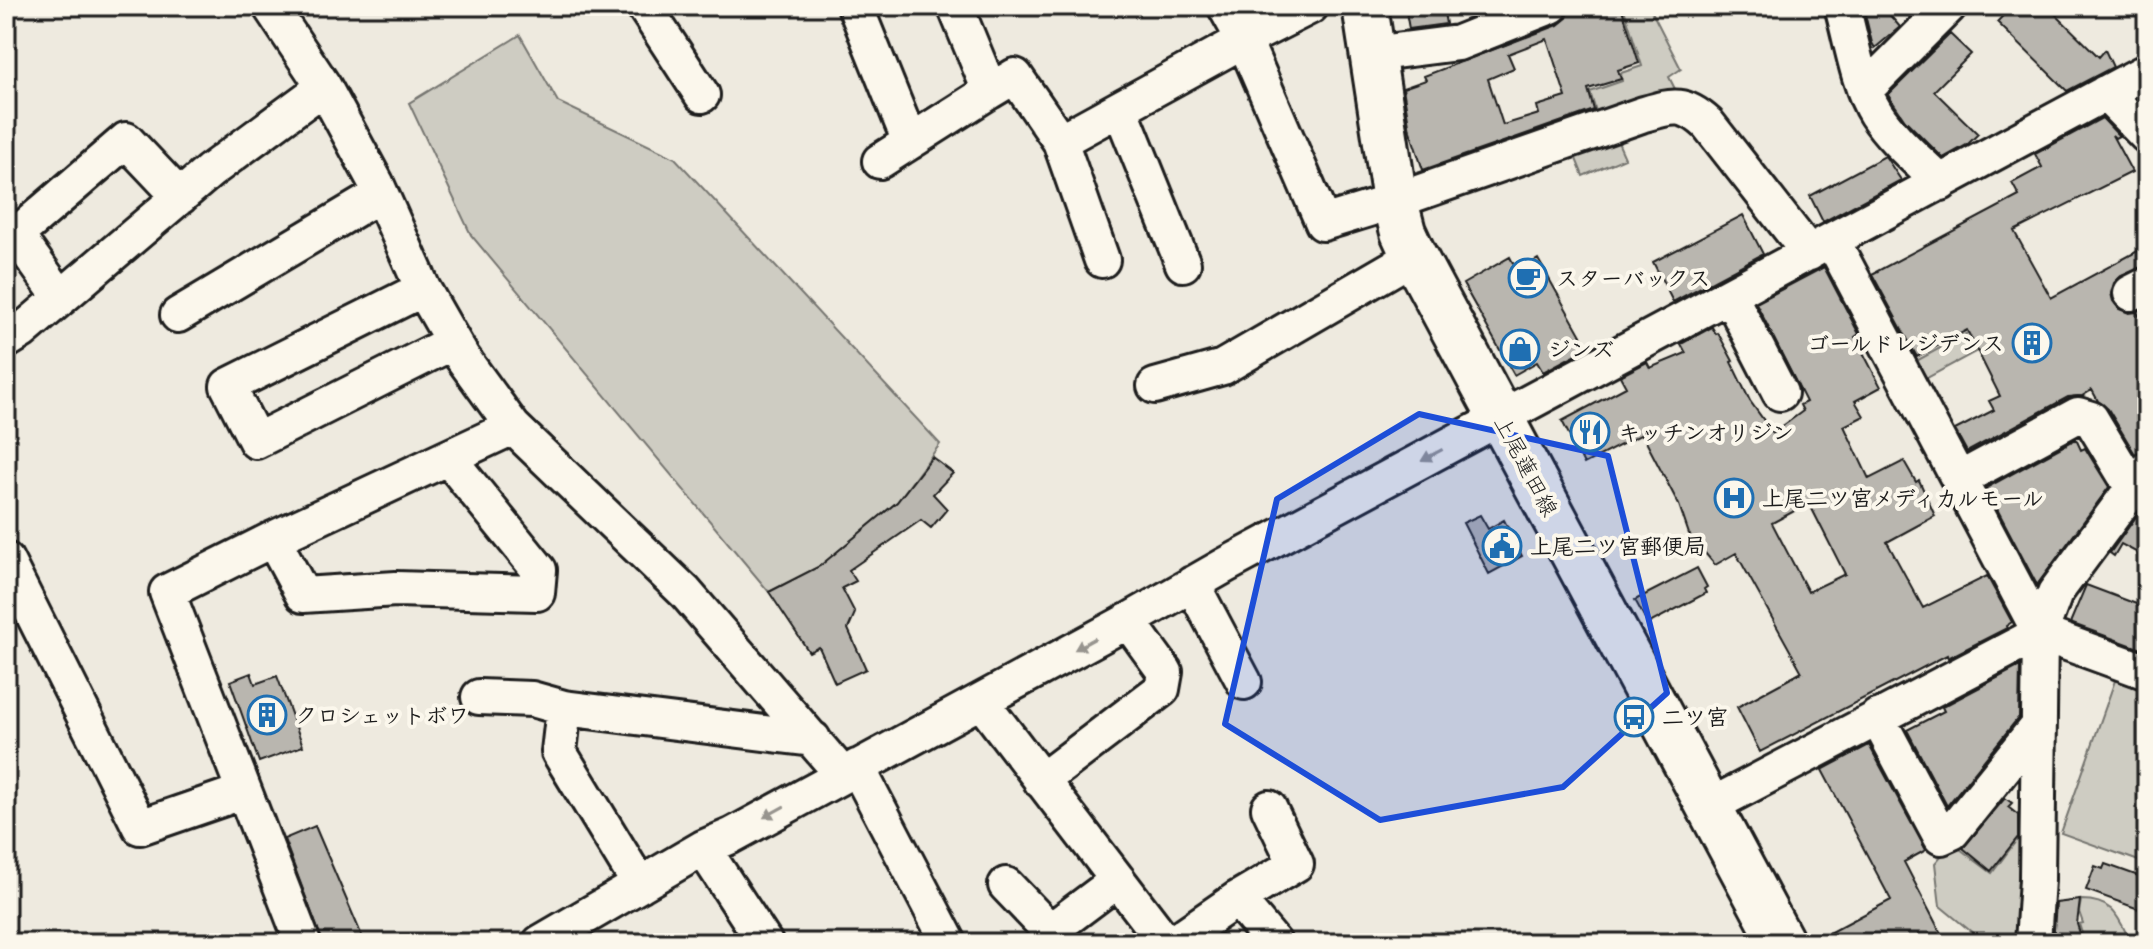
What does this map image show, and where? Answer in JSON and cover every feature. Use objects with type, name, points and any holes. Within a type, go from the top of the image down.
[{"type":"main road","name":"上尾蓮田線","points":[[1365,6],[1395,201],[1403,232],[1782,943]]},
{"type":"street","points":[[270,6],[324,87],[381,194],[423,289],[453,342],[513,427],[685,592],[813,739],[850,770],[949,943]]},
{"type":"street","points":[[644,6],[702,95]]},
{"type":"street","points":[[855,6],[910,142]]},
{"type":"street","points":[[955,6],[990,91]]},
{"type":"street","points":[[1225,6],[1244,40],[1323,223],[1664,108],[1681,106],[1694,111],[1820,246],[1960,479],[2040,633],[2147,672]]},
{"type":"street","points":[[1060,141],[1311,6]]},
{"type":"street","points":[[1371,54],[1458,43],[1551,6]]},
{"type":"street","points":[[1842,6],[1865,90],[1875,112],[1893,136],[1941,183]]},
{"type":"street","points":[[1865,90],[1949,6]]},
{"type":"street","points":[[540,943],[594,929],[640,885],[703,848],[731,836],[1226,565],[2147,71]]},
{"type":"street","points":[[880,161],[1015,76],[1060,141],[1102,260]]},
{"type":"street","points":[[6,341],[22,331],[210,171],[324,87]]},
{"type":"street","points":[[2105,93],[2147,136]]},
{"type":"street","points":[[1120,108],[1183,264]]},
{"type":"street","points":[[61,298],[16,235],[126,140],[180,197]]},
{"type":"street","points":[[178,315],[381,194]]},
{"type":"street","points":[[1155,386],[1223,367],[1414,256]]},
{"type":"street","points":[[423,289],[228,386],[256,441],[453,342]]},
{"type":"street","points":[[1730,296],[1780,393]]},
{"type":"street","points":[[1960,479],[2078,415],[2091,419],[2140,483],[2055,593],[2040,633],[2037,879],[2033,943]]},
{"type":"street","points":[[303,943],[167,592],[513,427]]},
{"type":"street","points":[[273,539],[303,595],[396,589],[537,593],[539,570],[449,459]]},
{"type":"street","points":[[6,560],[140,827],[242,792]]},
{"type":"street","points":[[1192,584],[1244,682]]},
{"type":"street","points":[[1041,781],[1162,689],[1165,672],[1128,621]]},
{"type":"street","points":[[1708,807],[2040,633]]},
{"type":"street","points":[[479,697],[532,699],[564,708],[813,739]]},
{"type":"street","points":[[981,701],[1166,943]]},
{"type":"street","points":[[564,708],[559,752],[640,885]]},
{"type":"street","points":[[1877,717],[1941,837],[1952,832],[2039,724]]},
{"type":"street","points":[[1173,943],[1237,899],[1296,864],[1269,808]]},
{"type":"street","points":[[703,848],[765,943]]},
{"type":"street","points":[[1006,885],[1050,931],[1118,880]]},
{"type":"street","points":[[1237,899],[1274,943]]},
{"type":"highlighted area","points":[[1419,414],[1608,456],[1667,693],[1563,787],[1380,820],[1225,724],[1277,499]]},
{"type":"shaded area","points":[[1623,6],[1649,6],[1681,69],[1669,77],[1677,93],[1599,121],[1590,92],[1622,81],[1621,73],[1642,66]]},
{"type":"shaded area","points":[[520,35],[558,102],[675,158],[940,444],[897,502],[820,566],[769,592],[471,235],[409,103]]},
{"type":"shaded area","points":[[1614,133],[1625,158],[1583,176],[1572,149]]},
{"type":"shaded area","points":[[2046,290],[2055,309],[1918,383],[1909,365]]},
{"type":"shaded area","points":[[2118,672],[2147,682],[2147,864],[2061,833]]},
{"type":"shaded area","points":[[2022,833],[2022,943],[1985,943],[1940,906],[1935,863],[1952,843],[1992,873]]},
{"type":"shaded area","points":[[2081,900],[2101,903],[2114,912],[2131,943],[2085,943],[2079,924],[2083,923],[2079,912]]},
{"type":"building","points":[[1405,6],[1443,6],[1446,24],[1409,29]]},
{"type":"building","points":[[1571,6],[1591,6],[1592,11],[1621,6],[1639,63],[1618,70],[1621,79],[1588,89],[1594,110],[1423,170],[1410,131],[1403,88],[1426,80],[1424,76],[1558,25],[1567,18]],"holes":[[[1547,39],[1566,97],[1537,106],[1539,114],[1503,125],[1488,79],[1514,68],[1508,54]]]},
{"type":"building","points":[[1863,6],[1882,6],[1900,27],[1875,48],[1872,43]]},
{"type":"building","points":[[2012,6],[2047,6],[2099,57],[2105,50],[2113,67],[2067,91],[1997,22]]},
{"type":"building","points":[[1950,34],[1971,54],[1934,91],[1978,134],[1968,144],[1943,158],[1905,120],[1888,95]]},
{"type":"building","points":[[2102,118],[2119,136],[2115,138],[2112,135],[2132,172],[2014,231],[2051,298],[2147,246],[2147,265],[2121,276],[2114,283],[2111,293],[2119,309],[2137,312],[2147,330],[2147,449],[2135,454],[2108,409],[2098,401],[2092,390],[2082,396],[2068,397],[1967,452],[1955,430],[1994,410],[1989,401],[2000,396],[1967,330],[1917,357],[1872,274],[2019,196],[2012,183],[2042,167],[2035,154]]},
{"type":"building","points":[[1885,156],[1901,180],[1823,222],[1810,196]]},
{"type":"building","points":[[1743,215],[1763,254],[1673,302],[1653,262]]},
{"type":"building","points":[[1510,257],[1517,271],[1538,259],[1588,348],[1543,372],[1537,362],[1514,375],[1463,284]]},
{"type":"building","points":[[1824,267],[1859,334],[1855,337],[1881,387],[1855,401],[1864,416],[1844,426],[1869,479],[1904,461],[1916,482],[1919,480],[1935,516],[1887,542],[1923,608],[1987,576],[2012,622],[2007,628],[1948,658],[1947,655],[1760,752],[1737,707],[1802,672],[1736,553],[1715,565],[1689,534],[1679,505],[1642,434],[1584,464],[1562,421],[1626,387],[1620,376],[1647,362],[1650,368],[1686,353],[1681,344],[1712,327],[1733,361],[1750,401],[1773,433],[1803,411],[1800,405],[1806,402],[1756,303]],"holes":[[[1809,503],[1845,574],[1808,592],[1772,523]]]},
{"type":"building","points":[[2076,439],[2109,487],[2037,585],[1986,488]]},
{"type":"building","points":[[932,457],[953,473],[933,494],[947,509],[931,528],[921,520],[849,570],[856,581],[842,588],[855,613],[848,629],[866,669],[835,683],[819,647],[809,652],[769,592],[820,566],[897,502]]},
{"type":"building","points":[[2141,510],[2147,513],[2147,558],[2121,544],[2114,556],[2110,553]]},
{"type":"building","points":[[1480,515],[1488,529],[1504,520],[1522,556],[1489,574],[1463,523]]},
{"type":"building","points":[[1697,568],[1707,587],[1704,589],[1706,593],[1648,624],[1635,600]]},
{"type":"building","points":[[2086,585],[2147,608],[2147,651],[2070,623]]},
{"type":"building","points":[[2020,666],[2019,717],[1947,806],[1907,730],[1944,711],[1942,707]]},
{"type":"building","name":"クロシェットボワ","points":[[251,673],[255,684],[277,676],[303,746],[259,762],[230,681]]},
{"type":"building","points":[[1869,745],[1926,850],[1904,862],[1946,943],[1810,943],[1891,900],[1822,770]]},
{"type":"building","points":[[2005,798],[2012,803],[2008,807],[2018,815],[2018,837],[1991,871],[1963,848]]},
{"type":"building","points":[[315,826],[365,943],[323,943],[284,839]]},
{"type":"building","points":[[2105,864],[2147,879],[2147,912],[2086,890],[2095,866],[2103,869]]},
{"type":"building","points":[[2080,900],[2077,924],[2083,943],[2053,943],[2056,903]]},
{"type":"place","name":"スターバックス","points":[[1528,278]]},
{"type":"place","name":"ゴールドレジデンス","points":[[2032,343]]},
{"type":"place","name":"ジンズ","points":[[1520,349]]},
{"type":"place","name":"キッチンオリジン","points":[[1590,432]]},
{"type":"place","name":"上尾二ツ宮メディカルモール","points":[[1734,498]]},
{"type":"place","name":"上尾二ツ宮郵便局","points":[[1502,546]]},
{"type":"place","name":"クロシェットボワ","points":[[267,715]]},
{"type":"place","name":"二ツ宮","points":[[1634,717]]}]
